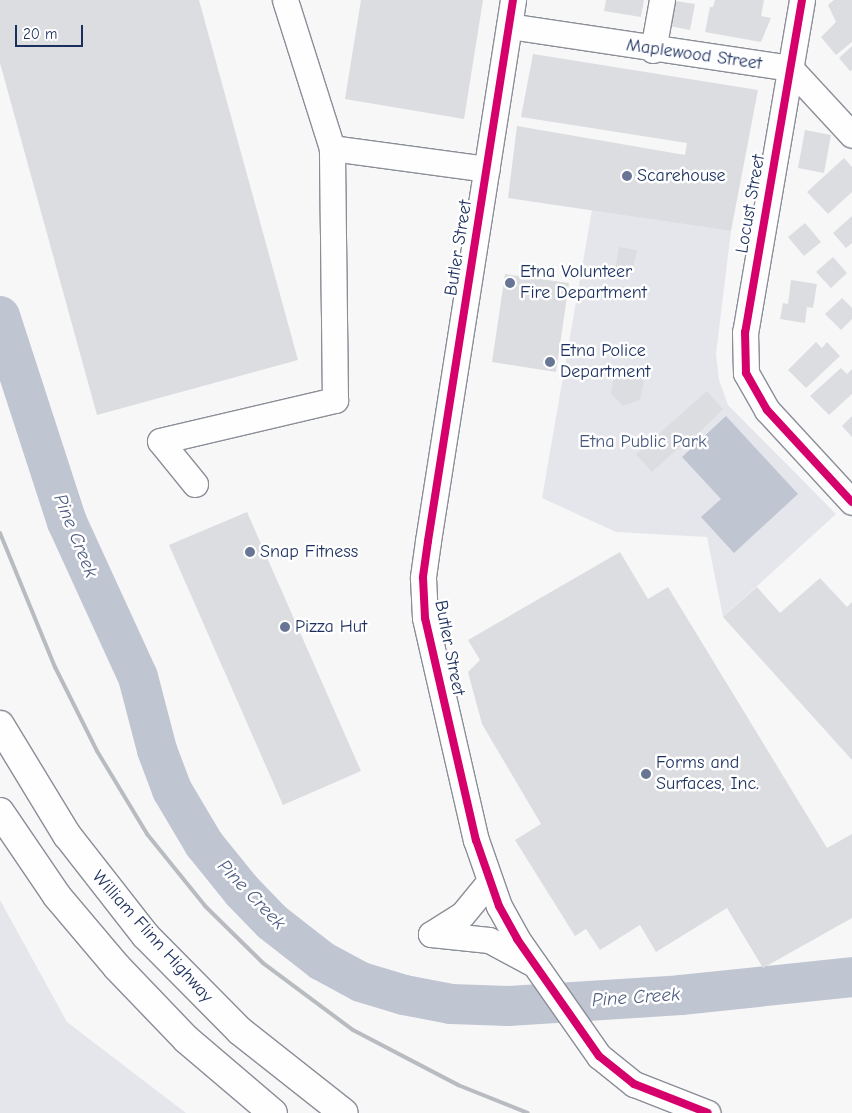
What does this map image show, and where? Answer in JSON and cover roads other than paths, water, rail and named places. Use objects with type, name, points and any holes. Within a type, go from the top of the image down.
[{"type":"highway","name":"William Flinn Highway","points":[[0,726],[67,835],[146,936],[240,1031],[344,1113]]},
{"type":"highway","points":[[0,812],[57,896],[117,967],[186,1040],[273,1113]]},
{"type":"street","points":[[195,484],[160,441],[335,400],[332,148],[285,0]]},
{"type":"street","name":"Butler Street","points":[[513,0],[429,532],[423,590],[429,637],[476,840],[490,882],[532,964],[583,1037],[599,1056],[634,1084],[708,1113]]},
{"type":"street","points":[[653,50],[662,0]]},
{"type":"street","name":"Locust Street","points":[[802,0],[745,332],[746,373],[766,410],[852,502]]},
{"type":"street","name":"Maplewood Street","points":[[509,26],[653,50],[790,68]]},
{"type":"street","points":[[790,68],[852,135]]},
{"type":"street","points":[[332,148],[487,170]]},
{"type":"street","points":[[490,882],[462,915],[431,934],[489,940],[532,964]]},
{"type":"waterway","name":"Pine Creek","points":[[0,316],[67,522],[138,677],[157,750],[172,790],[204,844],[242,891],[272,922],[322,961],[361,982],[404,995],[451,1004],[508,1006],[681,995],[852,977]]},
{"type":"railway","points":[[0,533],[55,667],[97,751],[147,834],[205,906],[263,963],[353,1030],[458,1085],[528,1113]]},
{"type":"place","name":"Scarehouse","points":[[627,176]]},
{"type":"place","name":"Etna Volunteer Fire Department","points":[[510,283]]},
{"type":"place","name":"Etna Police Department","points":[[550,362]]},
{"type":"place","name":"Snap Fitness","points":[[250,552]]},
{"type":"place","name":"Pizza Hut","points":[[285,627]]},
{"type":"place","name":"Forms and Surfaces, Inc.","points":[[646,774]]},
{"type":"park label","name":"Etna Public Park","points":[[643,442]]}]
